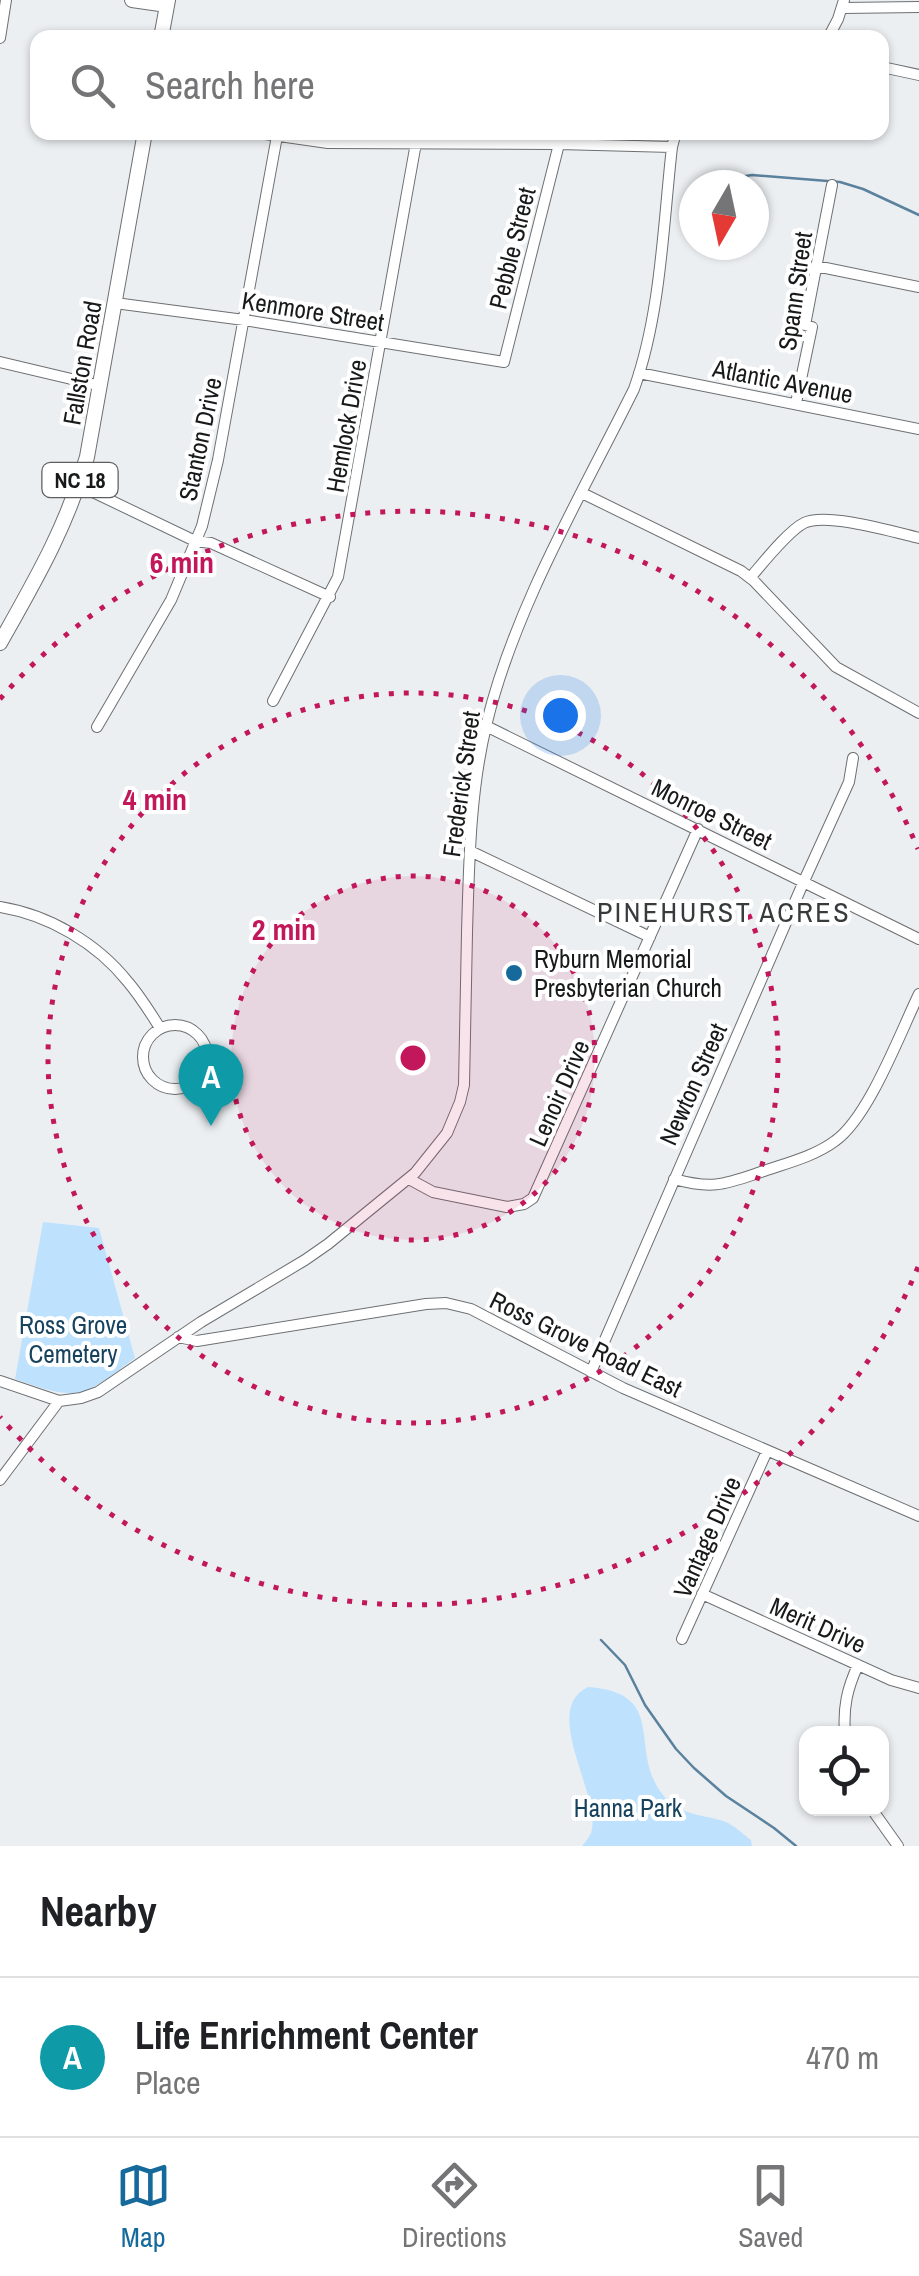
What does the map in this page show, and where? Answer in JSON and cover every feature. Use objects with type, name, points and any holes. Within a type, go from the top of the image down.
[{"type":"main road","points":[[132,0],[168,2],[163,30]]},
{"type":"main road","name":"Fallston Road","points":[[0,643],[52,550],[78,489],[101,386],[144,140]]},
{"type":"street","points":[[0,38],[6,0]]},
{"type":"street","points":[[832,30],[844,4],[919,7]]},
{"type":"street","points":[[889,69],[919,76]]},
{"type":"street","name":"Stanton Drive","points":[[98,727],[166,610],[204,520],[276,140]]},
{"type":"street","points":[[306,140],[672,147]]},
{"type":"street","name":"Frederick Street","points":[[178,1338],[328,1244],[409,1179],[447,1133],[460,1102],[464,1084],[470,851],[486,726],[510,647],[540,578],[640,373],[651,328],[674,140]]},
{"type":"street","name":"Hemlock Drive","points":[[273,700],[338,577],[416,144]]},
{"type":"street","name":"Pebble Street","points":[[504,362],[559,144]]},
{"type":"street","name":"Spann Street","points":[[796,403],[812,327],[805,325],[832,185]]},
{"type":"street","points":[[816,266],[919,286]]},
{"type":"street","name":"Kenmore Street","points":[[116,302],[504,362]]},
{"type":"street","points":[[0,362],[101,386]]},
{"type":"street","name":"Atlantic Avenue","points":[[640,373],[919,429]]},
{"type":"street","points":[[78,489],[96,493],[195,541],[212,543],[330,597]]},
{"type":"street","points":[[582,493],[726,562],[750,578],[836,667],[919,712]]},
{"type":"street","points":[[750,578],[797,527],[812,520],[832,520],[919,538]]},
{"type":"street","name":"Monroe Street","points":[[486,726],[919,939]]},
{"type":"street","name":"Newton Street","points":[[591,1372],[850,782],[853,758]]},
{"type":"street","name":"Lenoir Drive","points":[[409,1179],[433,1192],[507,1207],[533,1198],[698,829]]},
{"type":"street","points":[[470,851],[650,937]]},
{"type":"street","points":[[0,907],[46,920],[102,954],[128,980],[160,1028]]},
{"type":"street","points":[[674,1179],[699,1186],[721,1185],[802,1158],[838,1140],[859,1118],[919,994]]},
{"type":"street","points":[[181,1024],[192,1028],[206,1045],[206,1066],[194,1083],[184,1088],[163,1087],[147,1074],[143,1064],[146,1042],[160,1028],[181,1024]]},
{"type":"street","name":"Ross Grove Road East","points":[[178,1338],[214,1339],[426,1304],[460,1306],[494,1319],[591,1372],[919,1516]]},
{"type":"street","points":[[0,1380],[59,1401],[78,1400],[98,1392],[178,1338]]},
{"type":"street","points":[[0,1480],[59,1401]]},
{"type":"street","name":"Vantage Drive","points":[[682,1639],[768,1451]]},
{"type":"street","name":"Merit Drive","points":[[702,1594],[891,1680],[919,1688]]},
{"type":"street","points":[[845,1726],[847,1687],[858,1665]]},
{"type":"street","points":[[877,1816],[898,1846]]},
{"type":"green space","name":"Ross Grove Cemetery","points":[[43,1222],[99,1228],[135,1358],[103,1381],[79,1392],[53,1391],[15,1379]]},
{"type":"green space","name":"Hanna Park","points":[[588,1687],[629,1700],[638,1712],[653,1778],[669,1802],[684,1811],[729,1824],[751,1840],[752,1846],[582,1846],[591,1833],[592,1817],[569,1714],[575,1698]]},
{"type":"waterway","points":[[769,176],[840,182],[919,215]]},
{"type":"waterway","points":[[601,1640],[625,1665],[645,1705],[676,1749],[726,1796],[796,1846]]},
{"type":"place","name":"Ryburn Memorial Presbyterian Church","points":[[514,973]]},
{"type":"place","name":"Life Enrichment Center","points":[[211,1126]]},
{"type":"district","name":"PINEHURST ACRES","points":[[724,912]]}]
